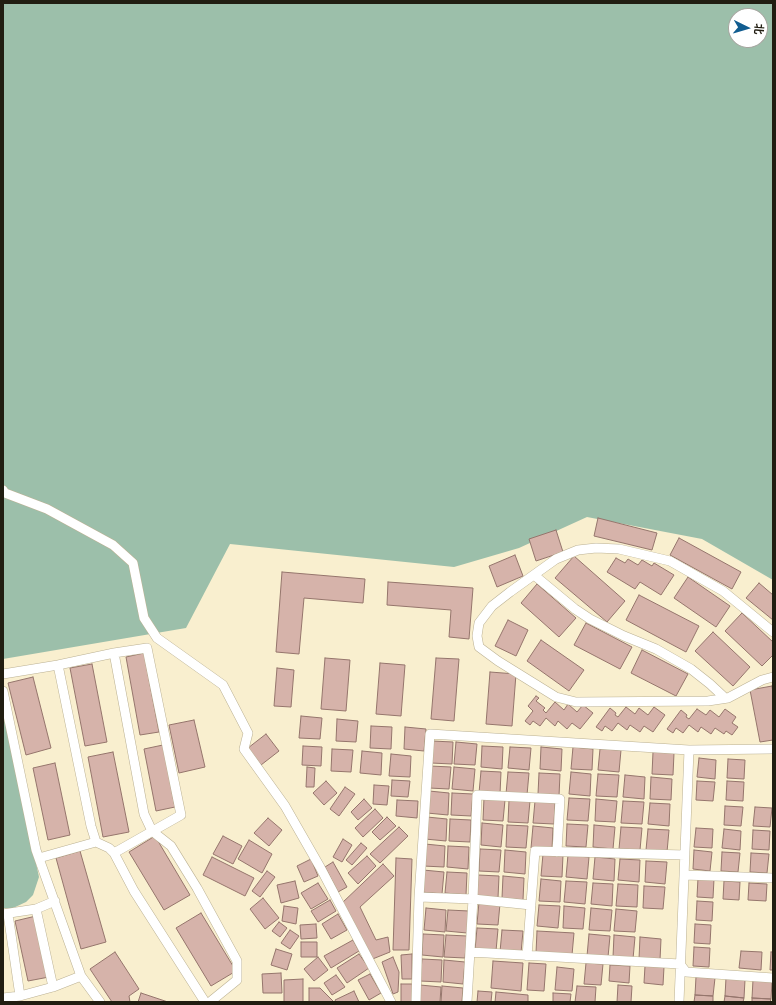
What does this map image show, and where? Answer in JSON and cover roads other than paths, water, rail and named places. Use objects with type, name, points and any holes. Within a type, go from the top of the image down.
[{"type":"street","points":[[3,490],[47,509],[113,544],[133,563],[144,618],[157,638],[223,685],[248,733],[244,749],[289,813],[320,867],[391,1002]]},
{"type":"street","points":[[773,632],[724,591],[670,561],[619,549],[596,548],[578,550],[556,558],[492,606],[478,623],[476,636],[479,647],[498,661],[556,697],[576,702],[701,702],[725,698],[762,680],[773,677]]},
{"type":"street","points":[[534,575],[575,609],[590,619],[624,636],[656,649],[691,669],[725,698]]},
{"type":"street","points":[[3,674],[147,648],[181,815],[114,853]]},
{"type":"street","points":[[114,653],[144,814],[152,831],[171,846],[197,888],[238,961],[238,980],[210,1002]]},
{"type":"street","points":[[58,665],[91,826],[96,842]]},
{"type":"street","points":[[3,691],[36,850],[81,976],[100,1002]]},
{"type":"street","points":[[416,1002],[419,897],[430,734],[689,750],[773,749]]},
{"type":"street","points":[[679,1002],[689,750]]},
{"type":"street","points":[[467,1002],[477,795],[560,799],[556,852]]},
{"type":"street","points":[[39,858],[96,842],[109,848],[114,853],[134,891],[205,1002]]},
{"type":"street","points":[[527,956],[535,851],[685,855]]},
{"type":"street","points":[[684,875],[773,878]]},
{"type":"street","points":[[419,897],[473,899],[531,905]]},
{"type":"street","points":[[20,996],[6,914],[36,909],[55,901]]},
{"type":"street","points":[[36,909],[53,987]]},
{"type":"street","points":[[470,952],[680,964]]},
{"type":"street","points":[[680,964],[686,972],[773,978]]},
{"type":"street","points":[[3,998],[20,996],[53,987],[81,976]]}]
